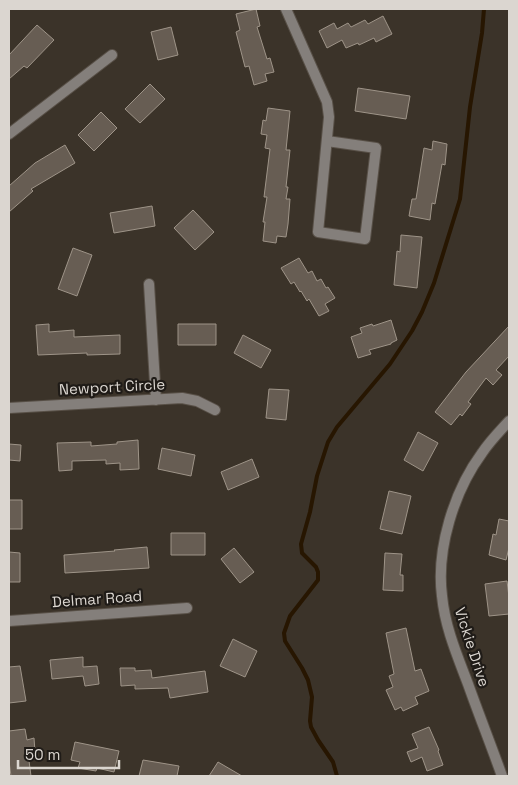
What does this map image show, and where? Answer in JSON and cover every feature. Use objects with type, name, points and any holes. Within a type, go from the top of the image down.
[{"type":"street","points":[[290,10],[327,102],[329,116],[318,232],[365,239],[376,148],[327,141]]},
{"type":"street","points":[[9,134],[112,54]]},
{"type":"street","points":[[150,284],[156,400]]},
{"type":"street","name":"Newport Circle","points":[[9,408],[182,398],[197,401],[215,410]]},
{"type":"street","name":"Vickie Drive","points":[[502,776],[452,641],[445,615],[441,576],[446,536],[458,495],[468,474],[481,454],[509,421]]},
{"type":"street","name":"Delmar Road","points":[[9,621],[187,608]]},
{"type":"building","points":[[256,9],[260,26],[257,27],[267,59],[270,58],[274,72],[265,74],[267,81],[254,85],[249,66],[245,67],[236,32],[240,30],[236,14]]},
{"type":"building","points":[[383,16],[392,34],[376,42],[374,38],[359,45],[358,43],[346,48],[342,40],[327,48],[319,31],[334,23],[337,29],[348,23],[351,27],[365,20],[368,24]]},
{"type":"building","points":[[37,25],[54,40],[27,68],[24,66],[9,79],[9,55]]},
{"type":"building","points":[[171,27],[178,55],[158,60],[151,32]]},
{"type":"building","points":[[150,84],[165,99],[140,123],[125,109]]},
{"type":"building","points":[[358,88],[410,96],[406,119],[355,111]]},
{"type":"building","points":[[268,108],[290,111],[286,150],[290,150],[286,187],[288,187],[286,199],[290,199],[288,224],[286,237],[277,236],[276,243],[263,241],[265,222],[263,222],[267,197],[264,197],[270,149],[265,148],[267,135],[261,134],[263,120],[266,121]]},
{"type":"building","points":[[101,112],[117,128],[94,151],[78,135]]},
{"type":"building","points":[[433,141],[447,144],[445,165],[442,164],[435,204],[432,203],[430,220],[409,216],[412,199],[416,199],[424,148],[432,150]]},
{"type":"building","points":[[65,145],[75,163],[31,189],[33,191],[9,212],[9,186],[35,163]]},
{"type":"building","points":[[152,206],[155,226],[114,233],[110,213]]},
{"type":"building","points":[[193,210],[214,232],[195,250],[174,228]]},
{"type":"building","points":[[401,235],[422,237],[417,288],[394,285],[397,251],[400,252]]},
{"type":"building","points":[[73,248],[92,255],[77,296],[58,289]]},
{"type":"building","points":[[299,258],[308,273],[312,271],[317,281],[321,279],[335,298],[325,304],[329,311],[319,316],[309,299],[307,301],[294,282],[291,284],[281,268]]},
{"type":"building","points":[[391,320],[397,340],[391,344],[369,350],[371,354],[358,358],[351,337],[362,333],[360,328]]},
{"type":"building","points":[[49,324],[49,332],[74,330],[74,337],[120,335],[120,354],[38,355],[36,325]]},
{"type":"building","points":[[178,324],[216,324],[216,345],[178,345]]},
{"type":"building","points":[[509,326],[509,356],[496,370],[502,375],[493,385],[486,378],[468,402],[471,404],[462,416],[460,414],[451,425],[435,412],[466,372]]},
{"type":"building","points":[[243,335],[271,350],[261,368],[234,353]]},
{"type":"building","points":[[269,389],[289,390],[286,420],[266,418]]},
{"type":"building","points":[[418,432],[438,443],[423,471],[404,460]]},
{"type":"building","points":[[138,440],[139,469],[120,470],[120,463],[106,464],[106,460],[72,461],[72,470],[59,471],[57,443],[91,442],[91,446]]},
{"type":"building","points":[[9,444],[21,445],[20,461],[9,460]]},
{"type":"building","points":[[162,448],[195,455],[191,476],[158,469]]},
{"type":"building","points":[[252,459],[259,477],[228,490],[221,472]]},
{"type":"building","points":[[389,491],[411,496],[402,534],[380,529]]},
{"type":"building","points":[[9,500],[22,500],[22,529],[9,529]]},
{"type":"building","points":[[499,519],[509,521],[509,548],[506,560],[489,555],[493,534],[496,535]]},
{"type":"building","points":[[171,533],[205,533],[205,555],[171,555]]},
{"type":"building","points":[[147,547],[149,568],[65,573],[64,555]]},
{"type":"building","points":[[234,548],[254,572],[240,583],[221,559]]},
{"type":"building","points":[[9,552],[20,553],[20,582],[9,582]]},
{"type":"building","points":[[385,553],[402,554],[400,575],[403,575],[403,591],[383,590]]},
{"type":"building","points":[[507,581],[509,614],[489,616],[485,584]]},
{"type":"building","points":[[406,628],[415,671],[421,669],[429,691],[415,697],[418,704],[403,711],[401,707],[395,710],[386,690],[393,687],[389,676],[394,674],[386,633]]},
{"type":"building","points":[[233,639],[257,651],[245,677],[220,666]]},
{"type":"building","points":[[83,657],[83,667],[97,666],[99,684],[85,686],[83,676],[52,679],[50,660]]},
{"type":"building","points":[[20,666],[26,701],[9,703],[9,667]]},
{"type":"building","points":[[120,668],[135,668],[135,671],[151,670],[152,678],[205,671],[208,692],[170,698],[168,688],[135,689],[135,685],[121,686]]},
{"type":"building","points":[[429,727],[443,765],[427,771],[422,757],[411,762],[407,752],[418,748],[412,734]]},
{"type":"building","points":[[25,729],[27,740],[34,738],[35,752],[28,753],[31,776],[11,776],[9,731]]},
{"type":"building","points":[[75,742],[119,751],[114,772],[97,768],[96,771],[78,768],[80,762],[71,760]]},
{"type":"building","points":[[143,760],[179,766],[177,776],[139,776]]},
{"type":"building","points":[[218,762],[242,776],[209,776]]},
{"type":"waterway","points":[[337,776],[333,762],[311,727],[312,697],[308,680],[285,641],[284,633],[290,616],[318,580],[316,567],[302,553],[301,544],[317,476],[328,442],[337,427],[390,364],[412,331],[434,283],[460,199],[470,107],[484,9]]}]
